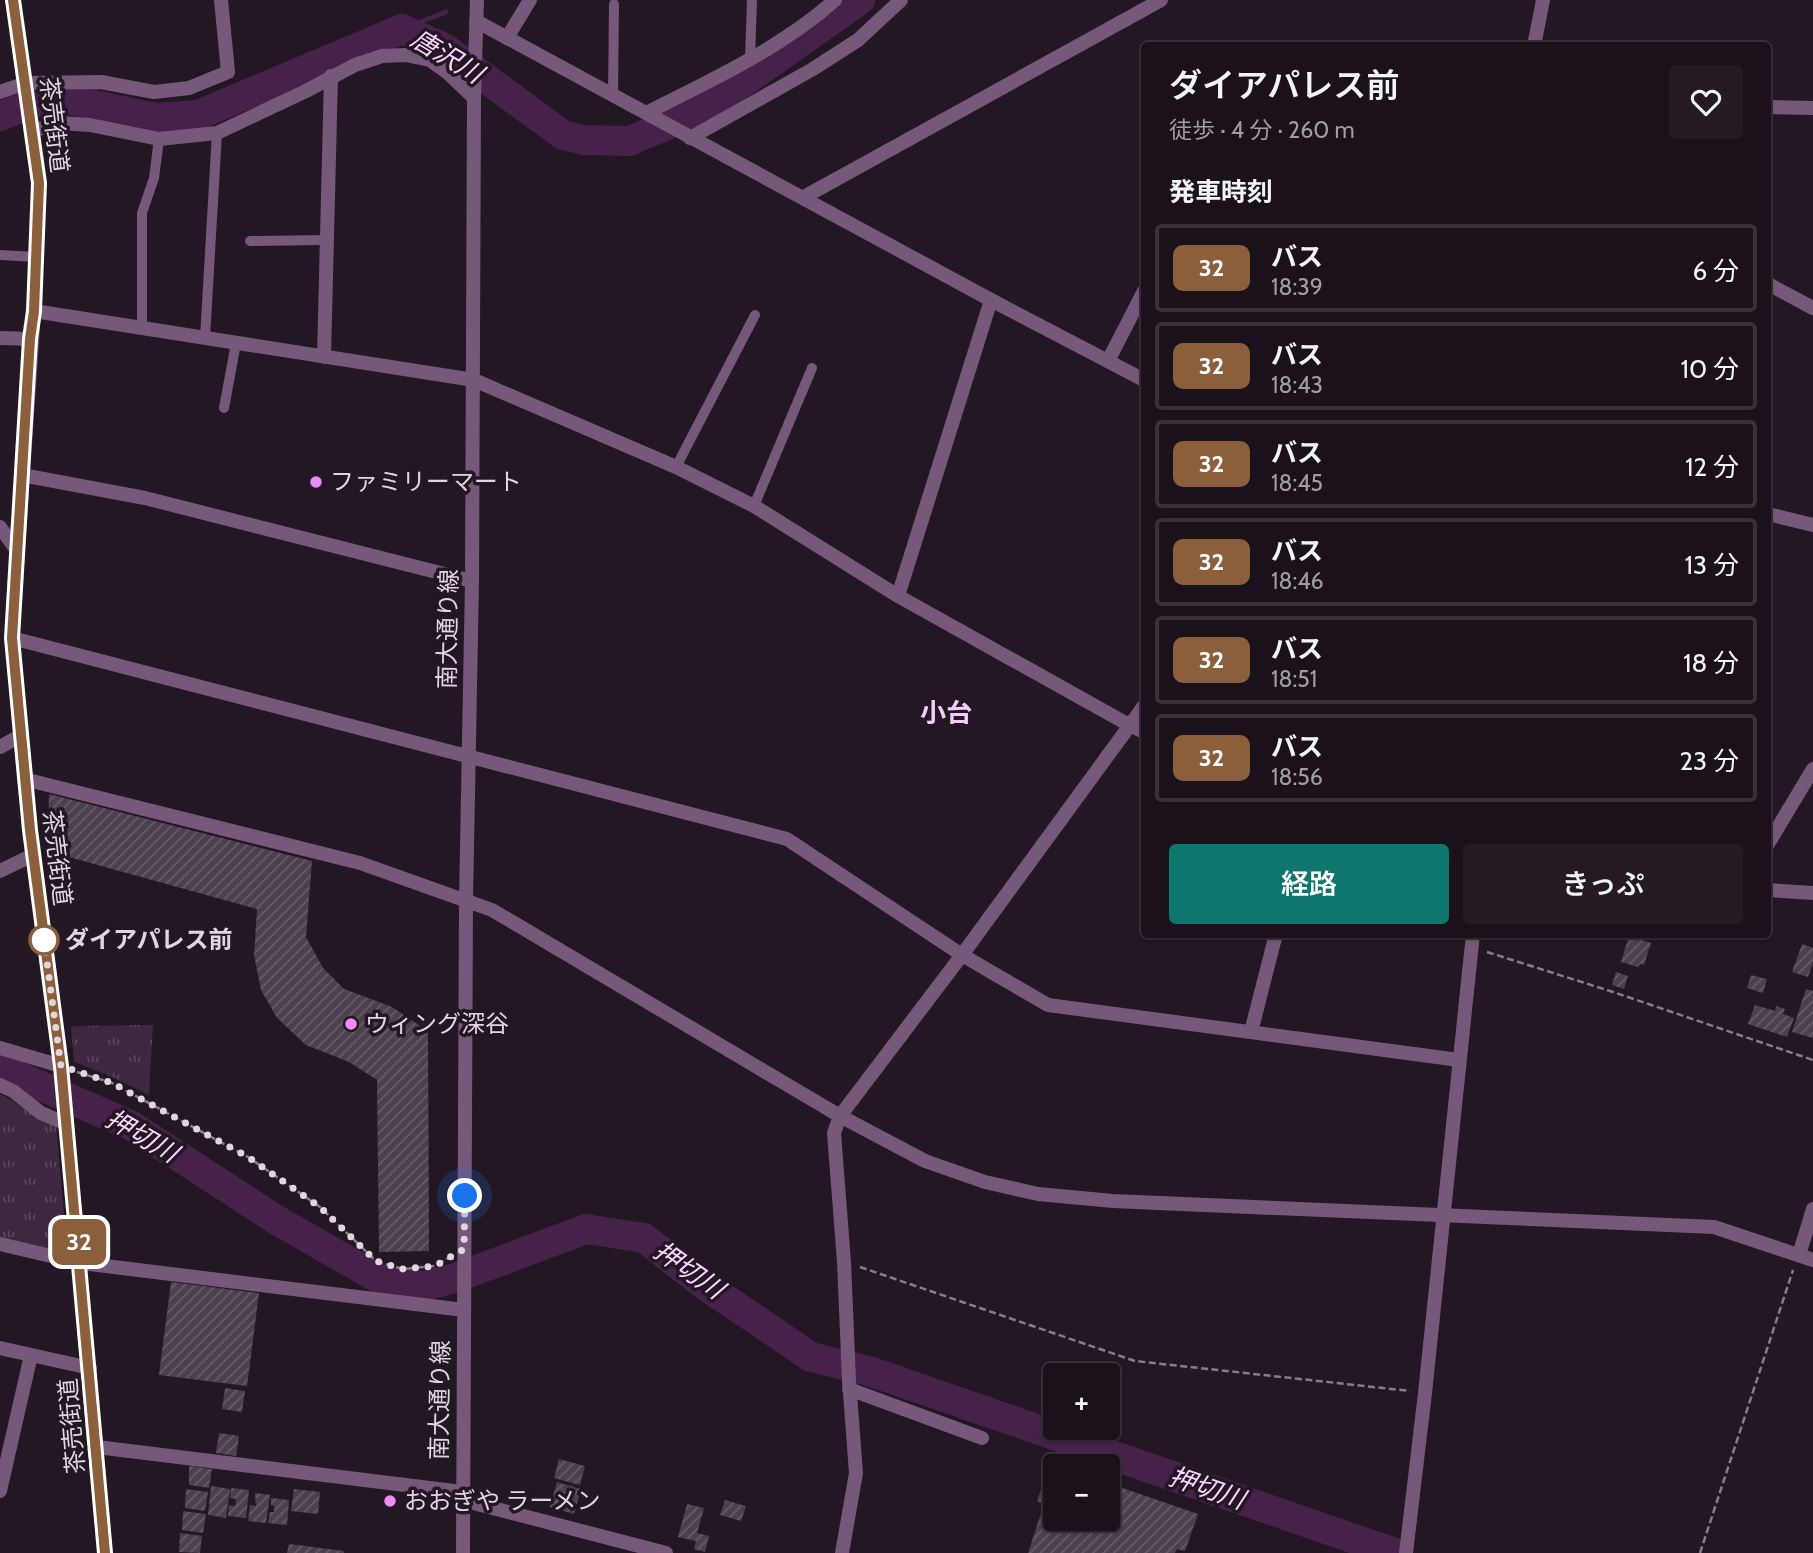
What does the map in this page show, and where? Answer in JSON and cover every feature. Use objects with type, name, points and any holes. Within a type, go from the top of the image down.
[{"type":"street","name":"茶売街道","points":[[13,0],[39,183],[34,311],[9,644],[66,1119],[105,1553]]},
{"type":"street","points":[[0,92],[26,86],[101,82],[154,92],[190,88],[228,72],[221,0]]},
{"type":"street","name":"南大通り線","points":[[463,1553],[466,901],[477,0]]},
{"type":"street","points":[[507,38],[530,0]]},
{"type":"street","points":[[649,114],[750,59],[811,21],[835,0]]},
{"type":"street","points":[[686,135],[813,68],[858,40],[901,0]]},
{"type":"street","points":[[804,197],[1161,0]]},
{"type":"street","points":[[1535,42],[1543,0]]},
{"type":"street","points":[[476,21],[1141,378]]},
{"type":"street","points":[[30,126],[60,123],[90,125],[159,139],[217,133],[304,92],[331,76],[382,56],[405,55],[430,60],[474,92]]},
{"type":"street","points":[[324,356],[331,76]]},
{"type":"street","points":[[1771,107],[1813,108]]},
{"type":"street","points":[[1771,286],[1813,308]]},
{"type":"street","points":[[1108,361],[1141,297]]},
{"type":"street","points":[[898,596],[991,300]]},
{"type":"street","points":[[34,311],[474,380],[676,467],[754,506],[898,596],[1138,729],[840,1116],[834,1133],[856,1473],[842,1553]]},
{"type":"street","points":[[0,338],[30,339]]},
{"type":"street","points":[[22,475],[145,498],[472,580]]},
{"type":"street","points":[[1771,515],[1813,525]]},
{"type":"street","points":[[0,527],[18,552]]},
{"type":"street","points":[[9,644],[787,839],[962,955],[1048,1005],[1459,1060]]},
{"type":"street","points":[[0,747],[20,736]]},
{"type":"street","points":[[1771,839],[1813,769]]},
{"type":"street","points":[[24,779],[360,863],[492,910],[840,1116],[925,1161],[985,1182],[1038,1194],[1113,1201],[1714,1227],[1806,1257],[1813,1209]]},
{"type":"street","points":[[0,871],[33,855]]},
{"type":"street","points":[[1771,890],[1813,892]]},
{"type":"street","points":[[1251,1032],[1275,938]]},
{"type":"street","points":[[1407,1548],[1472,941]]},
{"type":"street","points":[[0,1048],[61,1072]]},
{"type":"street","points":[[0,1085],[13,1091],[41,1113],[66,1119]]},
{"type":"street","points":[[0,1244],[80,1262],[464,1310]]},
{"type":"street","points":[[0,1348],[90,1368]]},
{"type":"street","points":[[0,1488],[31,1355]]},
{"type":"street","points":[[849,1384],[982,1438]]},
{"type":"street","points":[[96,1447],[462,1496],[666,1553]]},
{"type":"lane","points":[[750,59],[752,0]]},
{"type":"lane","points":[[613,96],[614,4]]},
{"type":"lane","points":[[205,338],[217,133]]},
{"type":"lane","points":[[142,328],[142,213],[154,178],[159,139]]},
{"type":"lane","points":[[250,241],[327,240]]},
{"type":"lane","points":[[0,255],[36,257]]},
{"type":"lane","points":[[676,467],[755,315]]},
{"type":"lane","points":[[224,408],[236,342]]},
{"type":"lane","points":[[754,506],[813,368]]},
{"type":"path","points":[[1472,941],[1813,1060]]},
{"type":"path","points":[[61,1072],[112,1083],[248,1157],[320,1207],[376,1261],[403,1269],[435,1266],[464,1254]]},
{"type":"path","points":[[1700,1553],[1806,1257]]},
{"type":"path","points":[[844,1262],[1135,1361],[1425,1393]]},
{"type":"green space","points":[[153,1025],[149,1095],[74,1062],[71,1026]]},
{"type":"green space","points":[[0,1094],[56,1127],[68,1255],[0,1239]]},
{"type":"building","name":"ウィング深谷","points":[[49,794],[312,861],[306,937],[323,968],[344,989],[392,1007],[428,1031],[429,1251],[379,1252],[377,1080],[349,1062],[306,1045],[277,1018],[261,990],[254,955],[257,909],[47,851]]},
{"type":"building","points":[[1628,938],[1651,943],[1644,965],[1640,964],[1638,967],[1621,962]]},
{"type":"building","points":[[1802,944],[1813,948],[1813,962],[1808,977],[1792,972]]},
{"type":"building","points":[[1616,972],[1628,976],[1624,989],[1612,985]]},
{"type":"building","points":[[1751,975],[1767,979],[1763,993],[1747,988]]},
{"type":"building","points":[[1806,989],[1813,991],[1813,1038],[1792,1032]]},
{"type":"building","points":[[1755,1005],[1775,1011],[1776,1006],[1785,1009],[1783,1014],[1794,1018],[1787,1037],[1748,1024]]},
{"type":"building","points":[[171,1282],[259,1293],[247,1386],[159,1375]]},
{"type":"building","points":[[225,1388],[245,1391],[242,1412],[222,1409]]},
{"type":"building","points":[[219,1433],[239,1436],[236,1456],[216,1453]]},
{"type":"building","points":[[559,1459],[585,1466],[580,1485],[554,1478]]},
{"type":"building","points":[[189,1466],[212,1469],[209,1488],[189,1485]]},
{"type":"building","points":[[557,1482],[581,1489],[574,1514],[550,1507]]},
{"type":"building","points":[[1043,1483],[1043,1504],[1037,1501]]},
{"type":"building","points":[[211,1486],[230,1489],[226,1518],[208,1515]]},
{"type":"building","points":[[1120,1487],[1198,1514],[1185,1551],[1177,1549],[1175,1553],[1028,1553],[1043,1507],[1043,1531],[1120,1531]]},
{"type":"building","points":[[231,1488],[249,1490],[246,1518],[228,1516],[229,1505],[235,1506],[236,1499],[230,1498]]},
{"type":"building","points":[[186,1489],[208,1492],[205,1511],[185,1508]]},
{"type":"building","points":[[294,1489],[320,1492],[318,1514],[291,1511]]},
{"type":"building","points":[[255,1493],[270,1495],[266,1523],[248,1521],[250,1505],[256,1506]]},
{"type":"building","points":[[271,1498],[289,1500],[287,1525],[268,1523],[270,1512],[274,1512]]},
{"type":"building","points":[[725,1500],[746,1506],[741,1521],[720,1515]]},
{"type":"building","points":[[687,1504],[704,1508],[697,1533],[709,1536],[705,1552],[694,1549],[696,1541],[678,1537]]},
{"type":"building","points":[[183,1511],[206,1514],[203,1533],[182,1530]]},
{"type":"building","points":[[180,1533],[202,1536],[200,1553],[179,1552]]},
{"type":"building","points":[[289,1544],[344,1551],[344,1553],[287,1553]]},
{"type":"waterway","name":"唐沢川","points":[[0,116],[52,96],[155,118],[198,115],[402,29],[446,49],[563,135],[584,140],[629,141],[691,115],[742,83],[860,0]]},
{"type":"waterway","points":[[402,29],[446,12]]},
{"type":"waterway","name":"押切川","points":[[0,1068],[132,1126],[275,1219],[383,1281],[424,1286],[455,1278],[586,1229],[644,1238],[706,1286],[811,1357],[869,1371],[1395,1553]]},
{"type":"bus line","name":"32","points":[[13,0],[39,183],[34,311],[30,339],[12,638],[30,830],[61,1066],[105,1553]]},
{"type":"place","name":"ファミリーマート","points":[[316,482]]},
{"type":"place","name":"ダイアパレス前","points":[[44,940]]},
{"type":"place","name":"ウィング深谷","points":[[351,1024]]},
{"type":"place","name":"おおぎや ラーメン","points":[[390,1501]]},
{"type":"district","name":"小台","points":[[946,713]]},
{"type":"route","points":[[44,940],[61,1066],[112,1083],[248,1157],[320,1207],[376,1261],[403,1269],[435,1266],[464,1249],[465,1196]]}]
